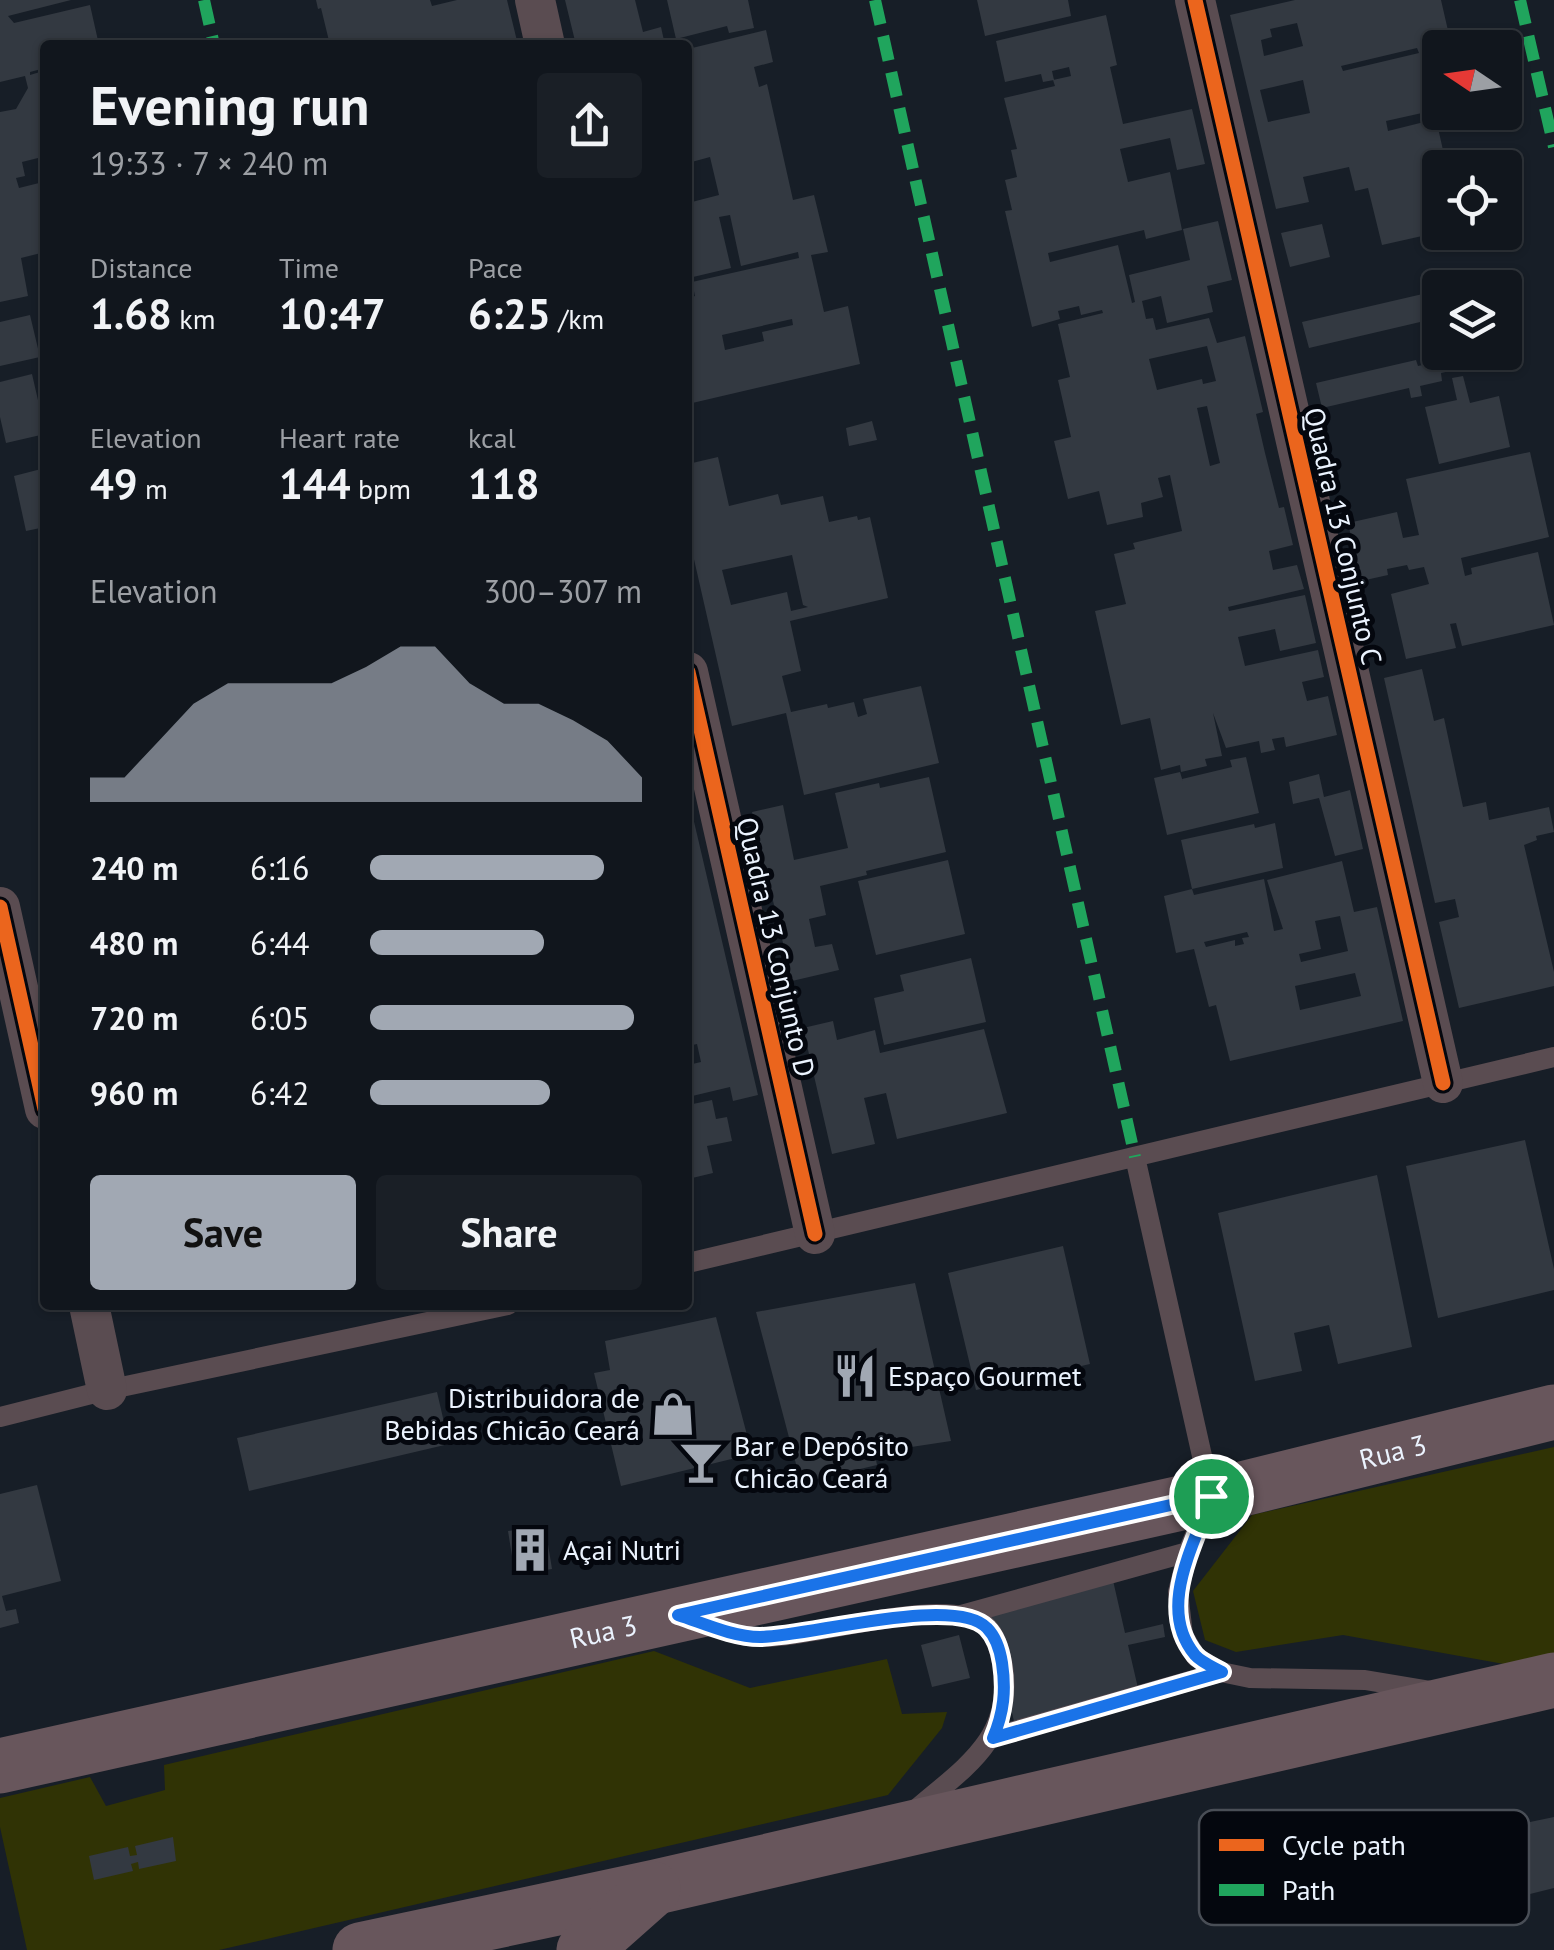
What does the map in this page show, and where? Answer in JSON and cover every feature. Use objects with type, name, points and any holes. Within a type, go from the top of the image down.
[{"type":"main road","name":"Rua 3","points":[[0,1766],[1211,1496],[1554,1412]]},
{"type":"main road","points":[[383,1948],[1554,1680]]},
{"type":"main road","points":[[584,1950],[656,1887]]},
{"type":"street","points":[[535,0],[544,40]]},
{"type":"street","name":"Quadra 13 Conjunto C","points":[[1195,0],[1443,1083]]},
{"type":"street","name":"Quadra 13 Conjunto D","points":[[692,690],[815,1234]]},
{"type":"street","points":[[0,907],[40,1087]]},
{"type":"street","points":[[89,1310],[108,1390]]},
{"type":"lane","points":[[692,1263],[1554,1057]]},
{"type":"lane","points":[[1135,1158],[1211,1496],[1188,1552],[1178,1592],[1184,1635],[1196,1657],[1222,1672],[1250,1678],[1365,1680],[1414,1686],[1469,1702]]},
{"type":"lane","points":[[0,1417],[108,1390],[484,1310]]},
{"type":"lane","points":[[958,1616],[1188,1552]]},
{"type":"lane","points":[[678,1615],[758,1638],[922,1615],[958,1616],[985,1625],[1000,1649],[1005,1683],[1002,1714],[993,1738]]},
{"type":"lane","points":[[889,1834],[993,1738],[1222,1672]]},
{"type":"green space","points":[[1554,1447],[1554,1655],[1515,1666],[1343,1635],[1236,1652],[1205,1640],[1193,1591],[1252,1515]]},
{"type":"green space","points":[[654,1651],[750,1688],[887,1659],[902,1714],[947,1712],[942,1728],[888,1795],[219,1950],[27,1950],[0,1827],[0,1798],[90,1777],[106,1806],[165,1790],[164,1765]]},
{"type":"building","points":[[0,0],[71,0],[8,16],[14,23],[90,5],[98,40],[40,40],[40,69],[30,72],[40,72],[40,168],[38,158],[22,162],[25,176],[16,178],[19,188],[39,183],[40,253],[21,258],[28,296],[0,302],[0,112],[16,109],[28,88],[25,76],[0,82]]},
{"type":"building","points":[[316,0],[430,0],[432,6],[457,0],[507,0],[517,40],[329,40],[321,8],[318,9]]},
{"type":"building","points":[[565,0],[635,0],[643,32],[661,27],[664,40],[575,40]]},
{"type":"building","points":[[667,0],[748,0],[754,28],[729,33],[727,26],[676,39]]},
{"type":"building","points":[[977,0],[1068,0],[1071,16],[985,36]]},
{"type":"building","points":[[1295,0],[1441,0],[1448,30],[1422,30],[1422,113],[1386,121],[1388,131],[1422,122],[1422,130],[1438,130],[1443,150],[1422,150],[1422,236],[1382,245],[1368,188],[1355,191],[1349,167],[1303,177],[1309,202],[1276,209],[1230,15]],"holes":[[[1297,23],[1303,46],[1264,56],[1261,40],[1272,37],[1270,29]],[[1417,48],[1419,53],[1343,71],[1341,66]],[[1303,80],[1310,113],[1268,122],[1260,90]]]},
{"type":"building","points":[[1106,15],[1117,65],[1110,67],[1123,124],[1192,109],[1205,164],[1177,170],[1170,138],[1120,149],[1128,182],[1170,172],[1182,230],[1146,239],[1144,230],[1048,253],[1050,262],[1118,245],[1132,303],[1135,302],[1129,275],[1190,260],[1183,229],[1218,221],[1232,280],[1207,286],[1213,312],[1167,323],[1161,296],[1142,301],[1146,319],[1153,318],[1156,330],[1209,318],[1217,343],[1245,336],[1263,412],[1256,414],[1279,508],[1284,507],[1293,545],[1269,551],[1273,570],[1297,565],[1304,589],[1228,607],[1229,611],[1305,595],[1316,643],[1280,651],[1275,629],[1238,637],[1245,666],[1318,650],[1324,677],[1302,682],[1307,701],[1328,696],[1337,735],[1286,747],[1284,737],[1272,739],[1275,750],[1261,753],[1259,741],[1226,748],[1213,713],[1222,756],[1205,759],[1207,766],[1181,772],[1180,765],[1161,770],[1150,718],[1121,725],[1095,611],[1126,604],[1114,554],[1135,549],[1133,543],[1182,531],[1170,475],[1158,478],[1163,497],[1141,503],[1143,517],[1107,525],[1099,491],[1068,499],[1054,441],[1071,437],[1058,380],[1070,377],[1058,324],[1103,313],[1102,310],[1081,315],[1079,306],[1058,311],[1060,319],[1032,327],[1005,211],[1012,210],[1005,180],[1017,177],[1011,150],[1017,149],[1004,98],[1055,86],[1053,80],[1043,82],[1041,74],[1005,82],[996,41]],"holes":[[[1069,67],[1071,76],[1054,80],[1052,71]],[[1207,346],[1216,381],[1203,384],[1202,379],[1157,390],[1149,359]],[[1207,406],[1220,463],[1210,466],[1197,408]]]},
{"type":"building","points":[[766,30],[773,62],[754,67],[759,87],[767,84],[793,200],[814,195],[828,252],[811,255],[824,312],[848,306],[860,364],[692,403],[692,282],[799,258],[798,252],[741,266],[730,215],[719,217],[731,268],[693,277],[692,202],[719,195],[710,157],[692,162],[692,48]],"holes":[[[792,319],[793,325],[762,332],[764,341],[725,350],[722,335]]]},
{"type":"building","points":[[1322,224],[1330,257],[1290,267],[1281,233]]},
{"type":"building","points":[[1422,294],[1422,322],[1309,348],[1302,322]]},
{"type":"building","points":[[30,315],[40,357],[0,366],[0,322]]},
{"type":"building","points":[[1416,360],[1418,366],[1422,365],[1422,370],[1455,370],[1441,373],[1442,381],[1420,386],[1422,396],[1411,398],[1409,388],[1322,408],[1316,383]]},
{"type":"building","points":[[32,374],[40,409],[40,435],[6,443],[0,417],[0,382]]},
{"type":"building","points":[[1463,376],[1470,403],[1499,396],[1510,447],[1439,464],[1425,407],[1457,400],[1452,378]]},
{"type":"building","points":[[872,421],[877,440],[849,446],[846,428]]},
{"type":"building","points":[[1530,452],[1549,537],[1461,558],[1465,576],[1472,574],[1471,568],[1538,552],[1554,625],[1462,646],[1456,623],[1450,624],[1456,648],[1406,659],[1391,594],[1429,584],[1424,567],[1387,569],[1388,575],[1361,581],[1348,523],[1397,512],[1403,538],[1419,535],[1406,479]]},
{"type":"building","points":[[718,457],[729,506],[778,494],[781,505],[823,496],[829,522],[870,517],[888,598],[790,621],[801,671],[782,676],[791,712],[854,702],[858,717],[867,714],[863,699],[921,686],[939,763],[804,795],[786,713],[732,726],[692,551],[692,463]],"holes":[[[792,555],[803,605],[808,607],[791,611],[787,592],[731,605],[722,570]]]},
{"type":"building","points":[[40,469],[40,528],[26,531],[14,476]]},
{"type":"building","points":[[1422,669],[1434,721],[1444,718],[1463,807],[1486,802],[1489,820],[1549,807],[1554,832],[1536,836],[1537,840],[1524,845],[1554,986],[1459,1008],[1439,922],[1459,917],[1455,899],[1435,903],[1384,678]]},
{"type":"building","points":[[1246,757],[1259,813],[1167,835],[1154,778],[1180,772],[1182,779],[1232,767],[1230,760]]},
{"type":"building","points":[[1319,774],[1324,797],[1350,790],[1363,849],[1335,856],[1319,798],[1293,804],[1289,782]]},
{"type":"building","points":[[929,777],[946,852],[820,886],[826,915],[809,919],[815,947],[832,944],[839,970],[792,981],[752,812],[783,805],[794,860],[848,848],[835,793]]},
{"type":"building","points":[[692,813],[758,1095],[733,1101],[730,1087],[692,1096],[692,1064],[701,1062],[697,1044],[692,1045]]},
{"type":"building","points":[[1275,823],[1283,868],[1192,889],[1181,840]]},
{"type":"building","points":[[948,860],[965,934],[876,955],[858,881]]},
{"type":"building","points":[[1342,861],[1354,912],[1377,907],[1403,1021],[1230,1061],[1216,1005],[1209,1007],[1194,949],[1176,953],[1164,896],[1192,889],[1194,895],[1264,879],[1274,931],[1283,929],[1267,880]],"holes":[[[1340,916],[1348,951],[1301,962],[1299,954],[1321,949],[1315,921]],[[1247,932],[1249,937],[1242,938],[1244,944],[1235,946],[1235,940],[1206,947],[1204,942]],[[1355,973],[1361,996],[1300,1010],[1295,986]]]},
{"type":"building","points":[[971,958],[986,1022],[884,1045],[874,998],[904,991],[900,975]]},
{"type":"building","points":[[833,1021],[837,1040],[875,1030],[880,1053],[984,1029],[1007,1113],[897,1139],[886,1093],[864,1098],[875,1144],[832,1154],[803,1028]]},
{"type":"building","points":[[712,1100],[716,1119],[727,1117],[732,1141],[707,1146],[713,1173],[692,1178],[692,1104]]},
{"type":"building","points":[[1525,1140],[1554,1269],[1554,1290],[1438,1318],[1406,1166]]},
{"type":"building","points":[[1377,1175],[1412,1347],[1338,1364],[1329,1325],[1294,1333],[1302,1371],[1255,1381],[1218,1213]]},
{"type":"building","points":[[1063,1246],[1090,1364],[976,1390],[948,1273]]},
{"type":"building","name":"Espaço Gourmet","points":[[915,1283],[951,1441],[898,1449],[897,1440],[873,1445],[877,1465],[801,1483],[756,1312]]},
{"type":"building","name":"Distribuidora de Bebidas Chicão Ceará","points":[[716,1317],[752,1454],[621,1486],[594,1373],[610,1370],[605,1341]]},
{"type":"building","points":[[437,1392],[449,1444],[249,1491],[237,1438]]},
{"type":"building","points":[[37,1485],[61,1581],[2,1596],[6,1611],[16,1609],[19,1623],[0,1628],[0,1494]]},
{"type":"building","name":"Açai Nutri","points":[[545,1526],[552,1569],[515,1575],[508,1531]]},
{"type":"building","points":[[1112,1576],[1125,1633],[1163,1624],[1165,1637],[1128,1645],[1141,1701],[1016,1730],[987,1605]]},
{"type":"building","points":[[959,1635],[970,1678],[932,1687],[921,1645]]},
{"type":"building","points":[[1554,1817],[1554,1888],[1529,1894],[1529,1822]]},
{"type":"building","points":[[173,1837],[176,1861],[139,1869],[138,1862],[131,1864],[133,1871],[94,1880],[89,1856],[128,1847],[130,1856],[137,1855],[135,1846]]},
{"type":"marked path","points":[[204,0],[213,40]]},
{"type":"marked path","points":[[875,0],[1135,1157]]},
{"type":"marked path","points":[[1520,0],[1554,147]]},
{"type":"cycle path","points":[[1195,0],[1443,1083]]},
{"type":"cycle path","points":[[692,690],[815,1234]]},
{"type":"cycle path","points":[[0,907],[40,1087]]},
{"type":"place","name":"Espaço Gourmet","points":[[855,1376]]},
{"type":"place","name":"Distribuidora de Bebidas Chicão Ceará","points":[[673,1414]]},
{"type":"place","name":"Bar e Depósito Chicão Ceará","points":[[701,1462]]},
{"type":"place","name":"Açai Nutri","points":[[530,1550]]},
{"type":"route","points":[[1211,1496],[1188,1552],[1178,1592],[1184,1635],[1196,1657],[1222,1672],[993,1738],[1002,1714],[1005,1683],[1000,1649],[985,1625],[958,1616],[922,1615],[758,1638],[678,1615],[944,1556],[1211,1496]]}]
